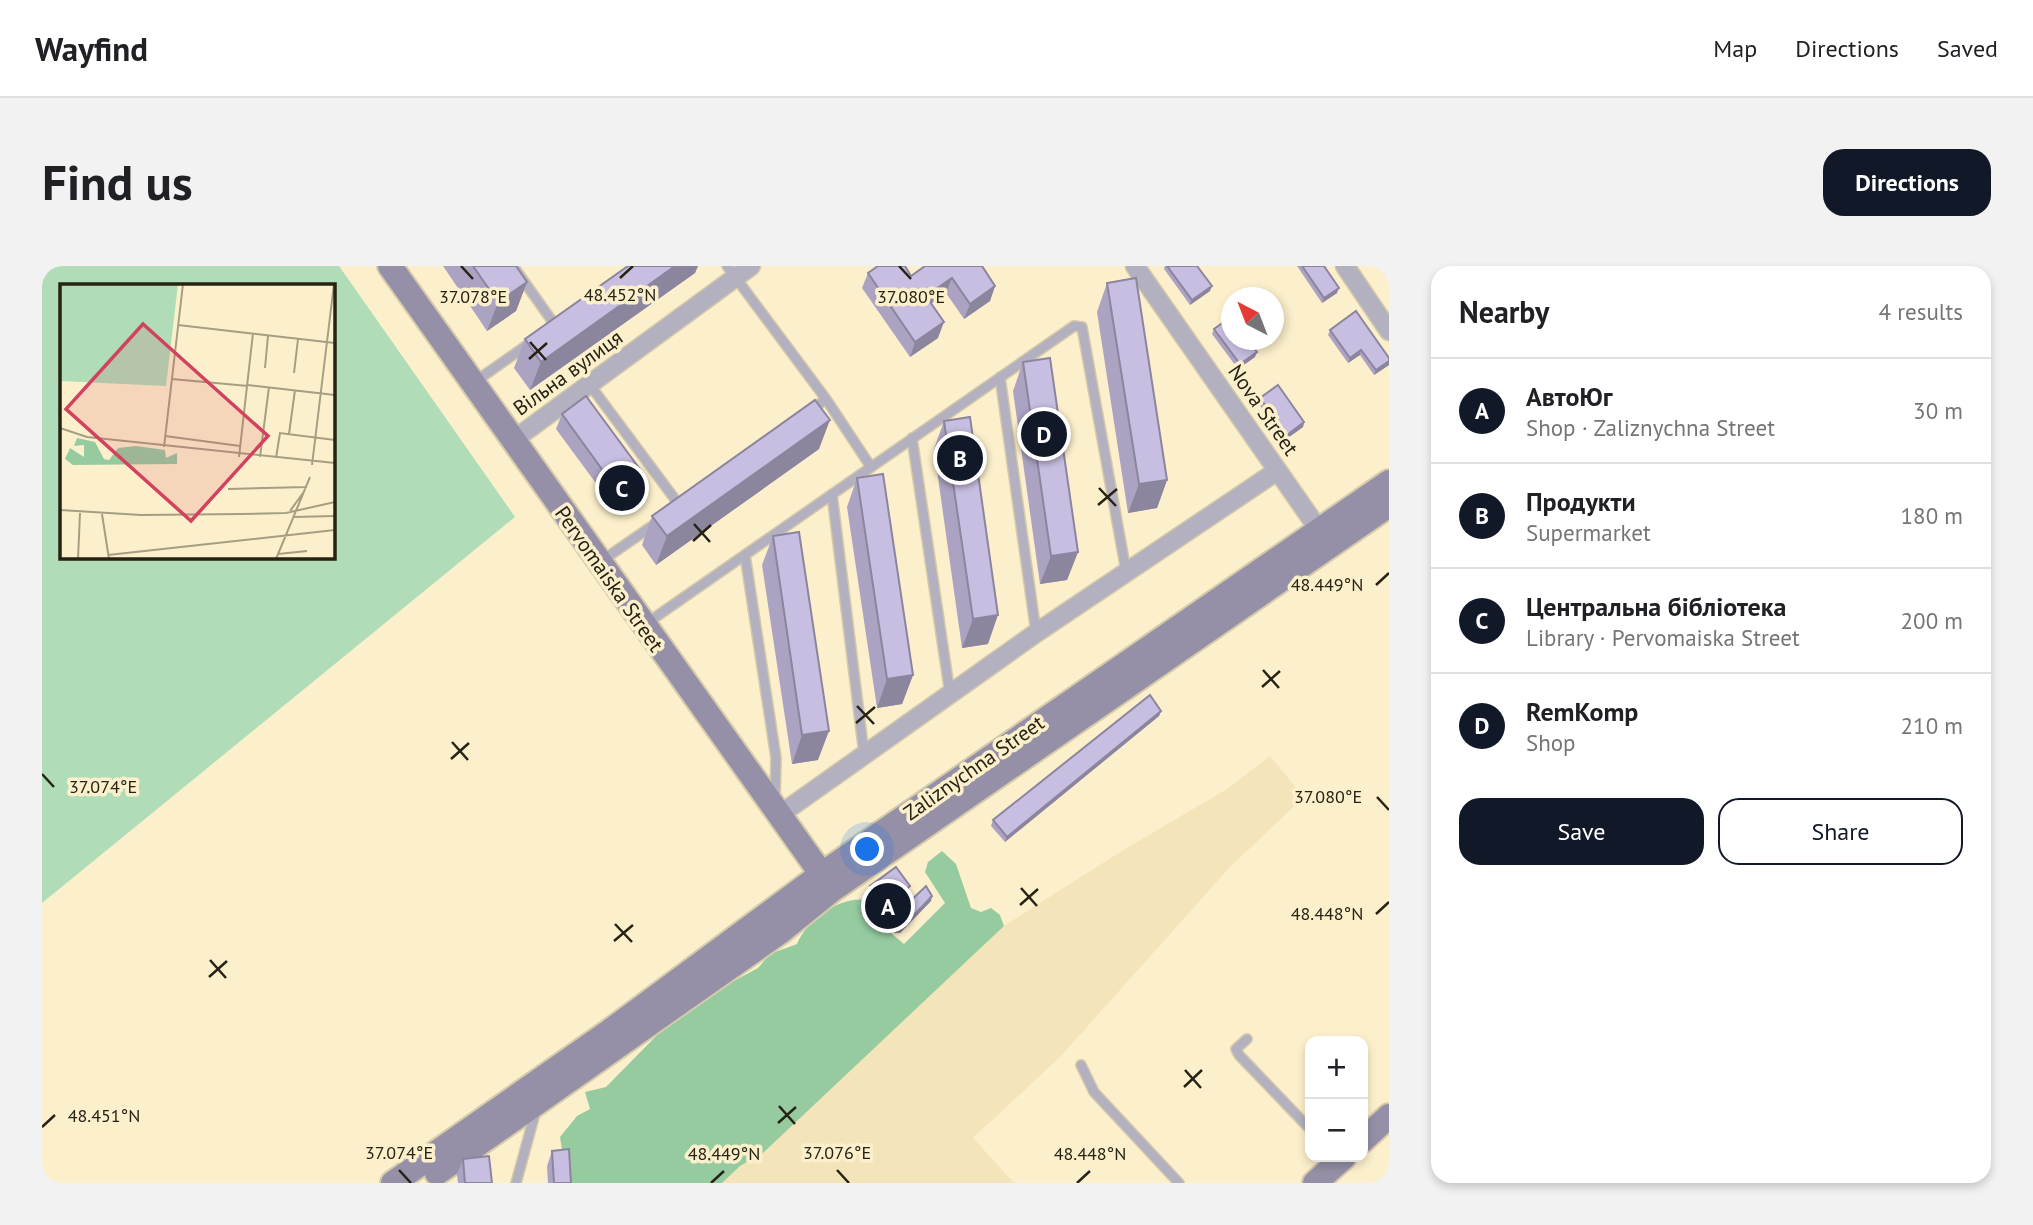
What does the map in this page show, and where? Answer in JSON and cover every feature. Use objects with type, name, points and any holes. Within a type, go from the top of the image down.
[{"type":"main road","name":"Pervomaiska Street","points":[[390,266],[598,564],[827,882]]},
{"type":"main road","name":"Zaliznychna Street","points":[[393,1183],[1324,537],[1389,481]]},
{"type":"main road","name":"Zaliznychna Street","points":[[1324,537],[1389,505]]},
{"type":"main road","name":"Zaliznychna Street","points":[[422,1183],[780,932],[827,882]]},
{"type":"main road","points":[[1368,1135],[1389,1116]]},
{"type":"main road","points":[[1315,1183],[1337,1162]]},
{"type":"street","name":"Вільна вулиця","points":[[512,441],[590,385],[731,272],[751,266]]},
{"type":"street","name":"Nova Street","points":[[1135,266],[1324,537]]},
{"type":"street","points":[[1345,266],[1389,331]]},
{"type":"street","points":[[776,813],[1277,471]]},
{"type":"lane","points":[[513,266],[555,325]]},
{"type":"lane","points":[[731,272],[826,399],[871,467]]},
{"type":"lane","points":[[472,384],[565,318]]},
{"type":"lane","points":[[643,626],[1074,326],[1082,327],[1126,572]]},
{"type":"lane","points":[[1000,377],[1036,633]]},
{"type":"lane","points":[[590,385],[680,506]]},
{"type":"lane","points":[[803,416],[826,399]]},
{"type":"lane","points":[[912,438],[950,694]]},
{"type":"lane","points":[[832,495],[864,754]]},
{"type":"lane","points":[[598,564],[691,498]]},
{"type":"lane","points":[[745,555],[776,758],[776,813]]},
{"type":"lane","points":[[1247,1039],[1236,1049],[1239,1055],[1305,1124]]},
{"type":"lane","points":[[1081,1065],[1094,1092],[1179,1183]]},
{"type":"lane","points":[[516,1183],[538,1103]]},
{"type":"shaded area","points":[[1270,756],[1304,797],[1229,868],[1062,1055],[973,1138],[1014,1183],[722,1183],[740,1166],[763,1153],[1004,926],[1125,849],[1227,789]]},
{"type":"green space","points":[[42,266],[339,266],[515,517],[42,903]]},
{"type":"green space","points":[[942,851],[956,864],[971,908],[981,912],[991,908],[1000,915],[1004,926],[763,1153],[740,1166],[722,1183],[567,1183],[560,1137],[577,1116],[590,1109],[585,1092],[606,1087],[662,1030],[706,996],[758,968],[770,954],[797,944],[816,918],[835,906],[866,900],[880,924],[904,944],[945,903],[925,872],[928,862]]},
{"type":"building","points":[[473,266],[516,266],[527,282],[498,302]]},
{"type":"building","points":[[628,266],[675,266],[541,362],[525,339]]},
{"type":"building","points":[[878,266],[905,266],[911,276],[925,266],[982,266],[995,286],[970,304],[952,278],[926,296],[944,322],[915,342],[868,273]]},
{"type":"building","points":[[1167,266],[1197,266],[1212,286],[1192,300]]},
{"type":"building","points":[[1302,266],[1324,266],[1339,288],[1324,298]]},
{"type":"building","points":[[1136,278],[1167,480],[1139,484],[1107,283]]},
{"type":"building","points":[[1356,311],[1389,358],[1389,361],[1376,370],[1361,350],[1350,358],[1330,330]]},
{"type":"building","points":[[1221,324],[1221,338],[1214,329]]},
{"type":"building","points":[[1230,350],[1256,350],[1257,352],[1240,364]]},
{"type":"building","points":[[1050,358],[1078,552],[1051,556],[1023,362]]},
{"type":"building","points":[[1278,385],[1304,422],[1287,435],[1260,398]]},
{"type":"building","points":[[586,396],[642,472],[617,490],[562,414]]},
{"type":"building","points":[[815,400],[830,420],[667,536],[652,516]]},
{"type":"building","points":[[970,417],[998,615],[973,619],[944,421]]},
{"type":"building","points":[[883,474],[913,675],[887,679],[857,478]]},
{"type":"building","points":[[799,532],[829,731],[802,735],[773,536]]},
{"type":"building","points":[[1150,695],[1161,711],[1007,837],[993,820]]},
{"type":"building","points":[[896,867],[910,886],[896,896],[905,906],[926,886],[932,896],[902,928],[897,928],[870,886]]},
{"type":"building","points":[[569,1149],[571,1183],[554,1183],[552,1151]]},
{"type":"building","points":[[489,1156],[492,1183],[465,1183],[463,1159]]},
{"type":"place","name":"RemKomp","points":[[1044,434]]},
{"type":"place","name":"Продукти","points":[[960,458]]},
{"type":"place","name":"Центральна бібліотека","points":[[622,488]]},
{"type":"place","name":"АвтоЮг","points":[[888,906]]}]
